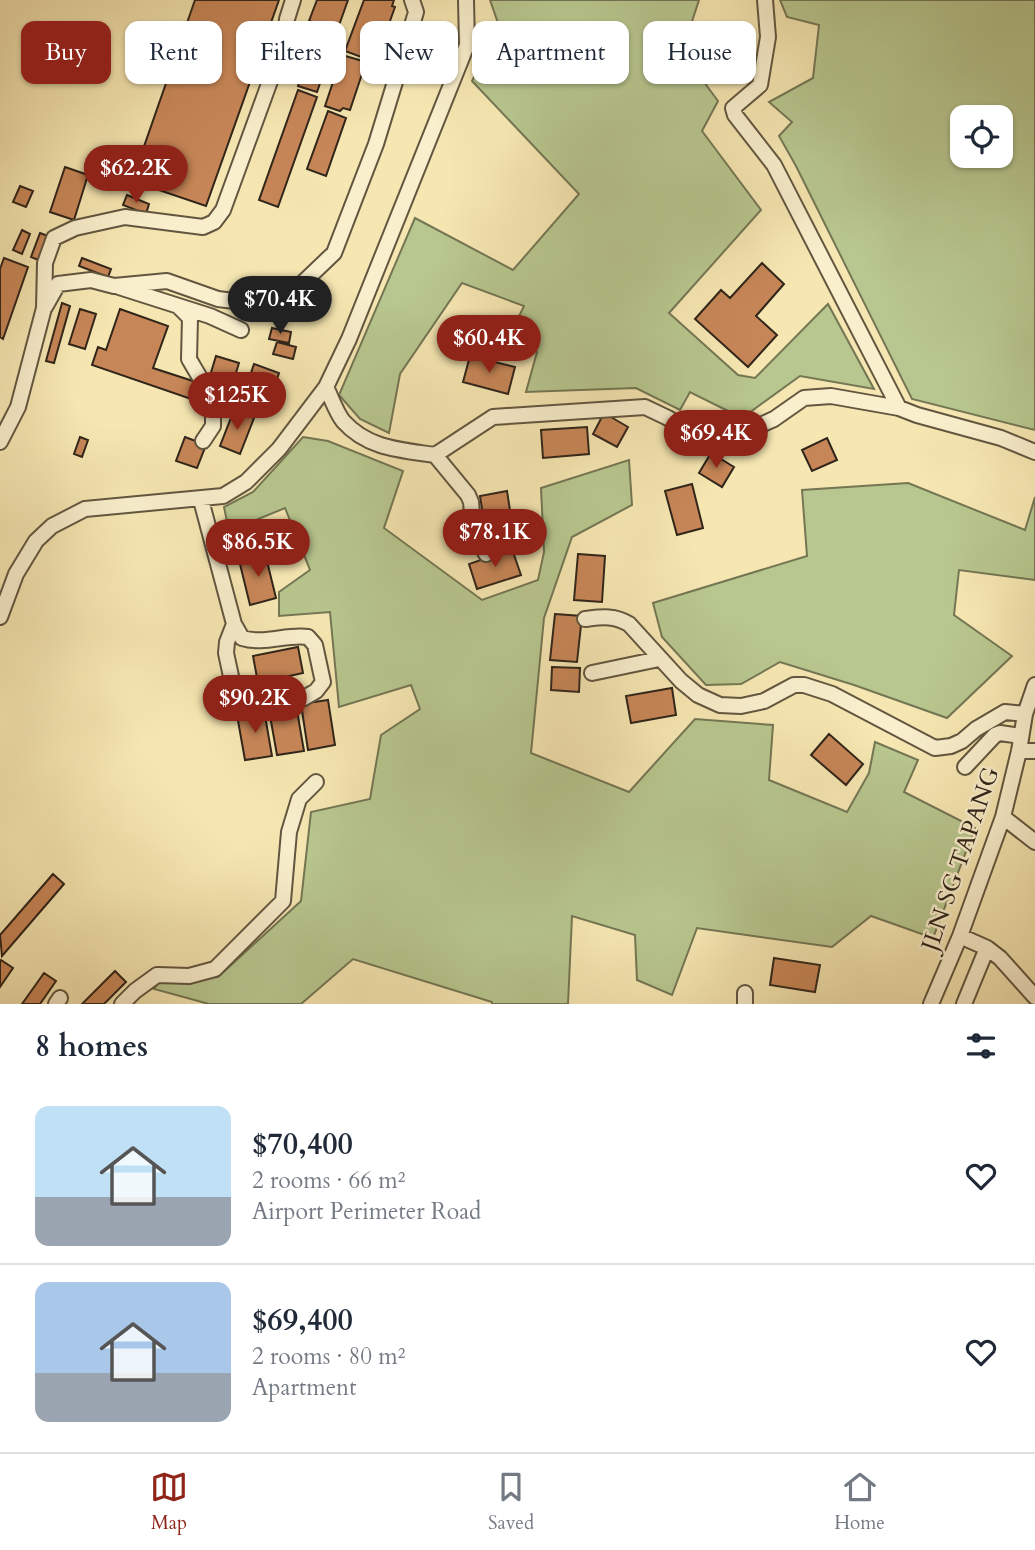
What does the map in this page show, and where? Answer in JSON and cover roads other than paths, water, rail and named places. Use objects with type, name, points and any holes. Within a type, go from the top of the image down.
[{"type":"street","points":[[0,442],[18,407],[44,308],[44,263],[54,238],[75,228],[125,217],[203,227],[214,222],[223,210],[285,40],[287,19],[293,0]]},
{"type":"street","points":[[114,286],[167,281],[218,299],[258,304],[289,296],[312,277],[334,253],[376,144],[416,12],[412,0]]},
{"type":"street","points":[[0,617],[16,574],[36,541],[52,526],[85,509],[223,496],[246,482],[279,449],[326,387],[349,339],[467,45],[466,0]]},
{"type":"street","points":[[765,0],[768,37],[760,85],[733,108],[735,115],[774,166],[899,408]]},
{"type":"street","points":[[44,308],[58,284],[91,280],[210,316],[241,330]]},
{"type":"street","points":[[179,307],[190,318],[189,359],[213,400],[214,426],[202,441]]},
{"type":"street","points":[[326,387],[342,421],[369,442],[384,448],[435,455],[493,416],[645,407],[668,418],[700,440],[715,441],[734,437],[774,419],[804,398],[812,396],[831,396],[899,408],[1001,438],[1035,452]]},
{"type":"street","points":[[435,455],[468,495],[473,525],[486,554]]},
{"type":"street","points":[[201,500],[234,624],[242,638],[253,642],[298,635],[309,637],[315,645],[323,682],[316,691],[304,698],[238,709],[226,653],[234,624]]},
{"type":"street","points":[[585,619],[619,618],[629,624],[659,659],[698,695],[720,705],[741,706],[764,701],[794,685],[804,685],[832,694],[935,748],[962,741],[1004,712],[1025,714]]},
{"type":"street","points":[[592,673],[659,659]]},
{"type":"street","name":"JLN SG TAPANG","points":[[930,1004],[960,936],[1003,817],[1025,714],[1035,685]]},
{"type":"street","points":[[965,767],[1000,733],[1021,736]]},
{"type":"street","points":[[1019,751],[1035,751]]},
{"type":"street","points":[[122,1004],[157,975],[188,975],[215,970],[283,901],[289,832],[299,799],[316,782]]},
{"type":"street","points":[[1003,817],[1035,842]]},
{"type":"street","points":[[960,936],[987,948],[1000,958],[1035,997]]},
{"type":"street","points":[[964,1004],[987,948]]}]
